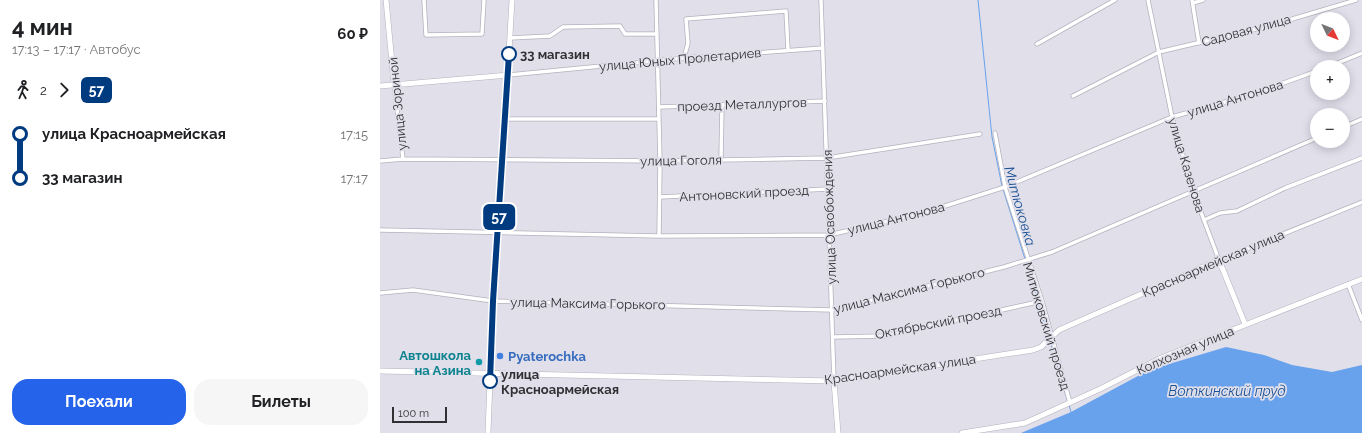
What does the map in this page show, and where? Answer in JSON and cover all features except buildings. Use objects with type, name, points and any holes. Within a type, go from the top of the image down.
[{"type":"street","name":"улица Зориной","points":[[386,0],[403,159]]},
{"type":"street","points":[[424,0],[426,35],[482,34],[484,0]]},
{"type":"street","points":[[488,433],[493,301],[504,160],[512,0]]},
{"type":"street","points":[[656,0],[660,161],[659,236]]},
{"type":"street","name":"улица Освобождения","points":[[821,0],[834,381],[838,433]]},
{"type":"street","points":[[1037,44],[1115,0]]},
{"type":"street","name":"улица Казенова","points":[[1148,0],[1172,117],[1193,191],[1245,324]]},
{"type":"street","points":[[1199,43],[1192,1],[1203,0]]},
{"type":"street","name":"Садовая улица","points":[[1073,96],[1159,52],[1269,26],[1356,0]]},
{"type":"street","points":[[684,58],[688,42],[686,19],[786,11],[788,50]]},
{"type":"street","points":[[510,38],[550,36],[563,27],[620,26],[625,34],[657,34]]},
{"type":"street","name":"улица Юных Пролетариев","points":[[380,86],[658,60],[823,48]]},
{"type":"street","points":[[1345,60],[1362,53]]},
{"type":"street","name":"улица Антонова","points":[[380,230],[498,234],[659,236],[830,235],[923,213],[1005,187],[1172,117],[1250,95],[1310,74]]},
{"type":"street","name":"проезд Металлургов","points":[[659,107],[825,101]]},
{"type":"street","points":[[721,160],[722,105]]},
{"type":"street","points":[[505,119],[659,119]]},
{"type":"street","points":[[1350,124],[1362,120]]},
{"type":"street","name":"Митюковский проезд","points":[[995,133],[1005,187],[1026,260],[1042,301],[1050,336],[1070,403]]},
{"type":"street","name":"улица Гоголя","points":[[380,161],[403,159],[660,161],[827,158],[980,134]]},
{"type":"street","name":"улица Максима Горького","points":[[380,293],[413,290],[493,301],[832,310],[1052,252],[1310,141]]},
{"type":"street","points":[[1204,220],[1220,213],[1237,211],[1285,188],[1362,158]]},
{"type":"street","name":"Антоновский проезд","points":[[660,197],[828,189]]},
{"type":"street","name":"Красноармейская улица","points":[[380,371],[490,372],[834,381],[1033,350],[1046,343],[1050,336],[1059,330],[1219,260],[1362,202]]},
{"type":"street","name":"Колхозная улица","points":[[962,433],[1025,423],[1070,403],[1160,358],[1362,279]]},
{"type":"street","points":[[1348,284],[1362,320]]},
{"type":"street","name":"Октябрьский проезд","points":[[833,337],[885,336],[1042,301]]},
{"type":"water","name":"Воткинский пруд","points":[[1226,347],[1264,355],[1292,365],[1332,372],[1362,365],[1362,433],[1021,433],[1071,412],[1149,370]]},
{"type":"waterway","name":"Митюковка","points":[[978,0],[992,137],[1002,186]]},
{"type":"waterway","name":"Митюковка","points":[[1003,189],[1025,259]]},
{"type":"waterway","name":"Митюковка","points":[[1026,262],[1038,301]]},
{"type":"waterway","name":"Митюковка","points":[[1038,304],[1049,337]]},
{"type":"waterway","name":"Митюковка","points":[[1050,342],[1068,402]]},
{"type":"waterway","name":"Митюковка","points":[[1069,405],[1071,412]]},
{"type":"bus line","name":"57","points":[[490,381],[493,301],[504,160],[509,54]]},
{"type":"place","name":"33 магазин","points":[[509,54]]},
{"type":"place","name":"Pyaterochka","points":[[500,356]]},
{"type":"place","name":"Автошкола на Азина","points":[[479,362]]},
{"type":"place","name":"улица Красноармейская","points":[[490,381]]}]
